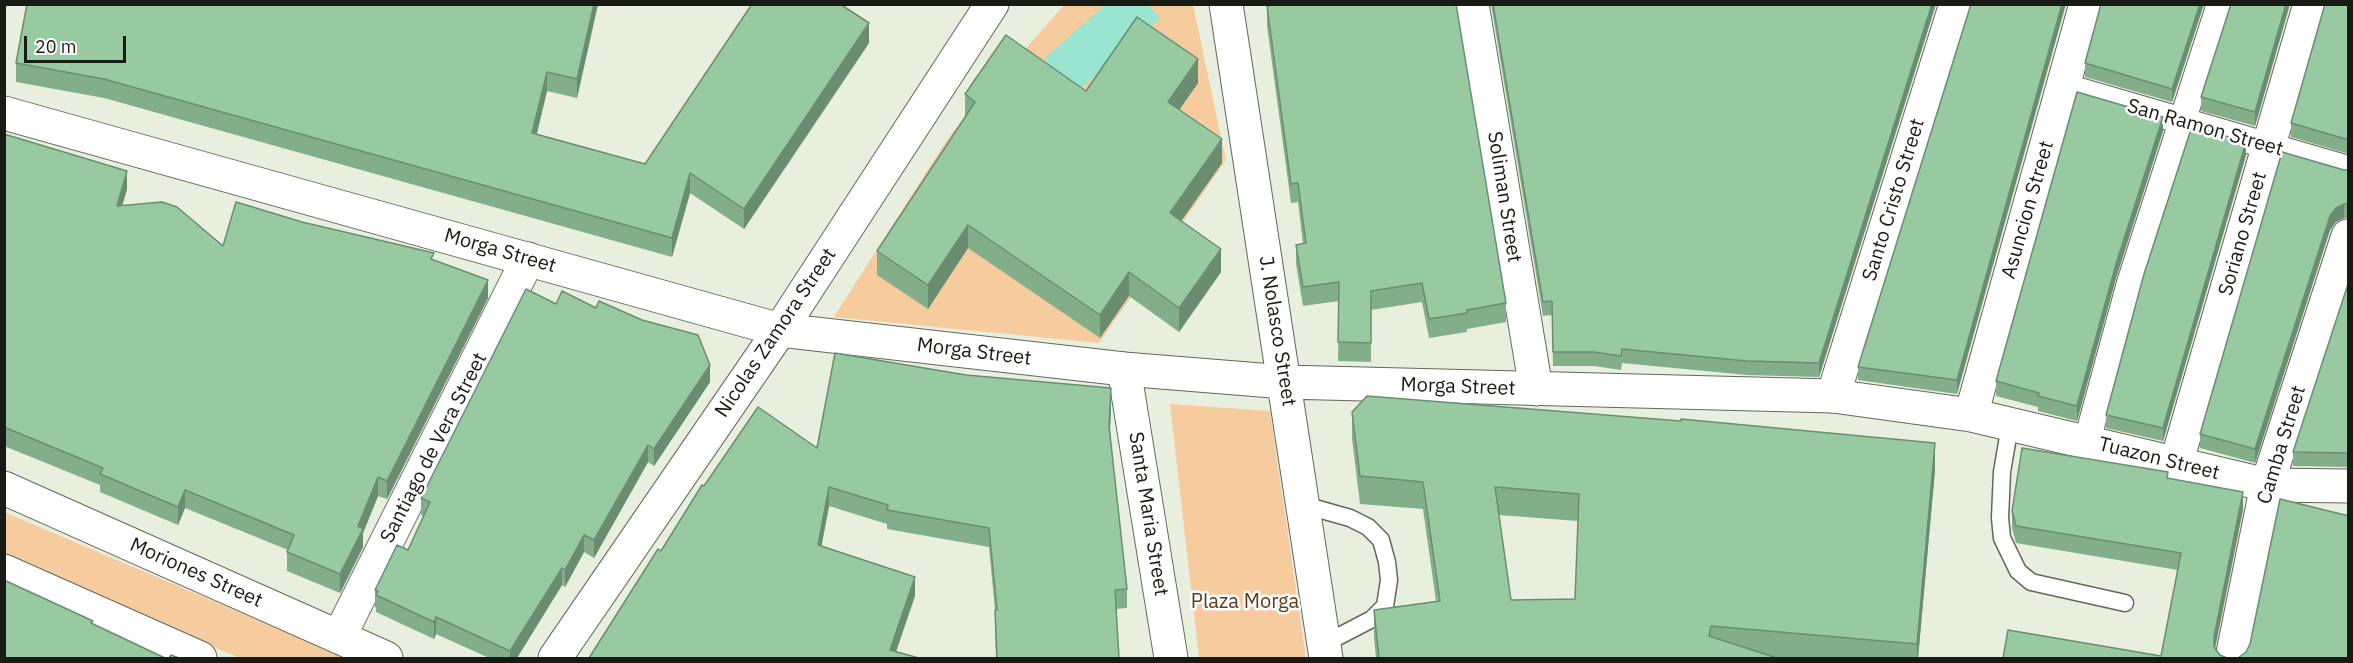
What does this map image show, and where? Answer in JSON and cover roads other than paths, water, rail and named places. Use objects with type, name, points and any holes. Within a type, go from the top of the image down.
[{"type":"street","name":"J. Nolasco Street","points":[[1226,4],[1325,651]]},
{"type":"street","name":"Soliman Street","points":[[1472,4],[1536,389]]},
{"type":"street","name":"Santo Cristo Street","points":[[1833,396],[1956,4]]},
{"type":"street","name":"Asuncion Street","points":[[1971,415],[2086,4]]},
{"type":"street","points":[[2086,441],[2130,283],[2220,4]]},
{"type":"street","name":"Soriano Street","points":[[2176,464],[2310,4]]},
{"type":"street","name":"Nicolas Zamora Street","points":[[555,658],[780,330],[984,7]]},
{"type":"street","name":"San Ramon Street","points":[[2062,86],[2349,170]]},
{"type":"street","name":"Morga Street","points":[[4,113],[780,330],[1124,369],[1285,382],[1833,396],[1971,415]]},
{"type":"street","name":"Camba Street","points":[[2232,658],[2267,485],[2349,236]]},
{"type":"street","name":"Santiago de Vera Street","points":[[339,637],[528,259]]},
{"type":"street","name":"Santa Maria Street","points":[[1124,369],[1171,658]]},
{"type":"street","name":"Tuazon Street","points":[[1971,415],[2267,485],[2349,486]]},
{"type":"street","name":"Moriones Street","points":[[4,488],[387,658]]},
{"type":"street","points":[[4,571],[200,658]]},
{"type":"lane","points":[[2010,425],[2002,472],[2000,518],[2002,538],[2018,571],[2031,582],[2125,603]]},
{"type":"lane","points":[[1304,505],[1350,518],[1368,527],[1381,540],[1388,562],[1389,580],[1385,606],[1372,620],[1325,651]]},
{"type":"water","points":[[1105,5],[1148,5],[1160,18],[1075,94],[1044,59]]},
{"type":"park label","name":"Plaza Morga","points":[[1245,602]]}]
